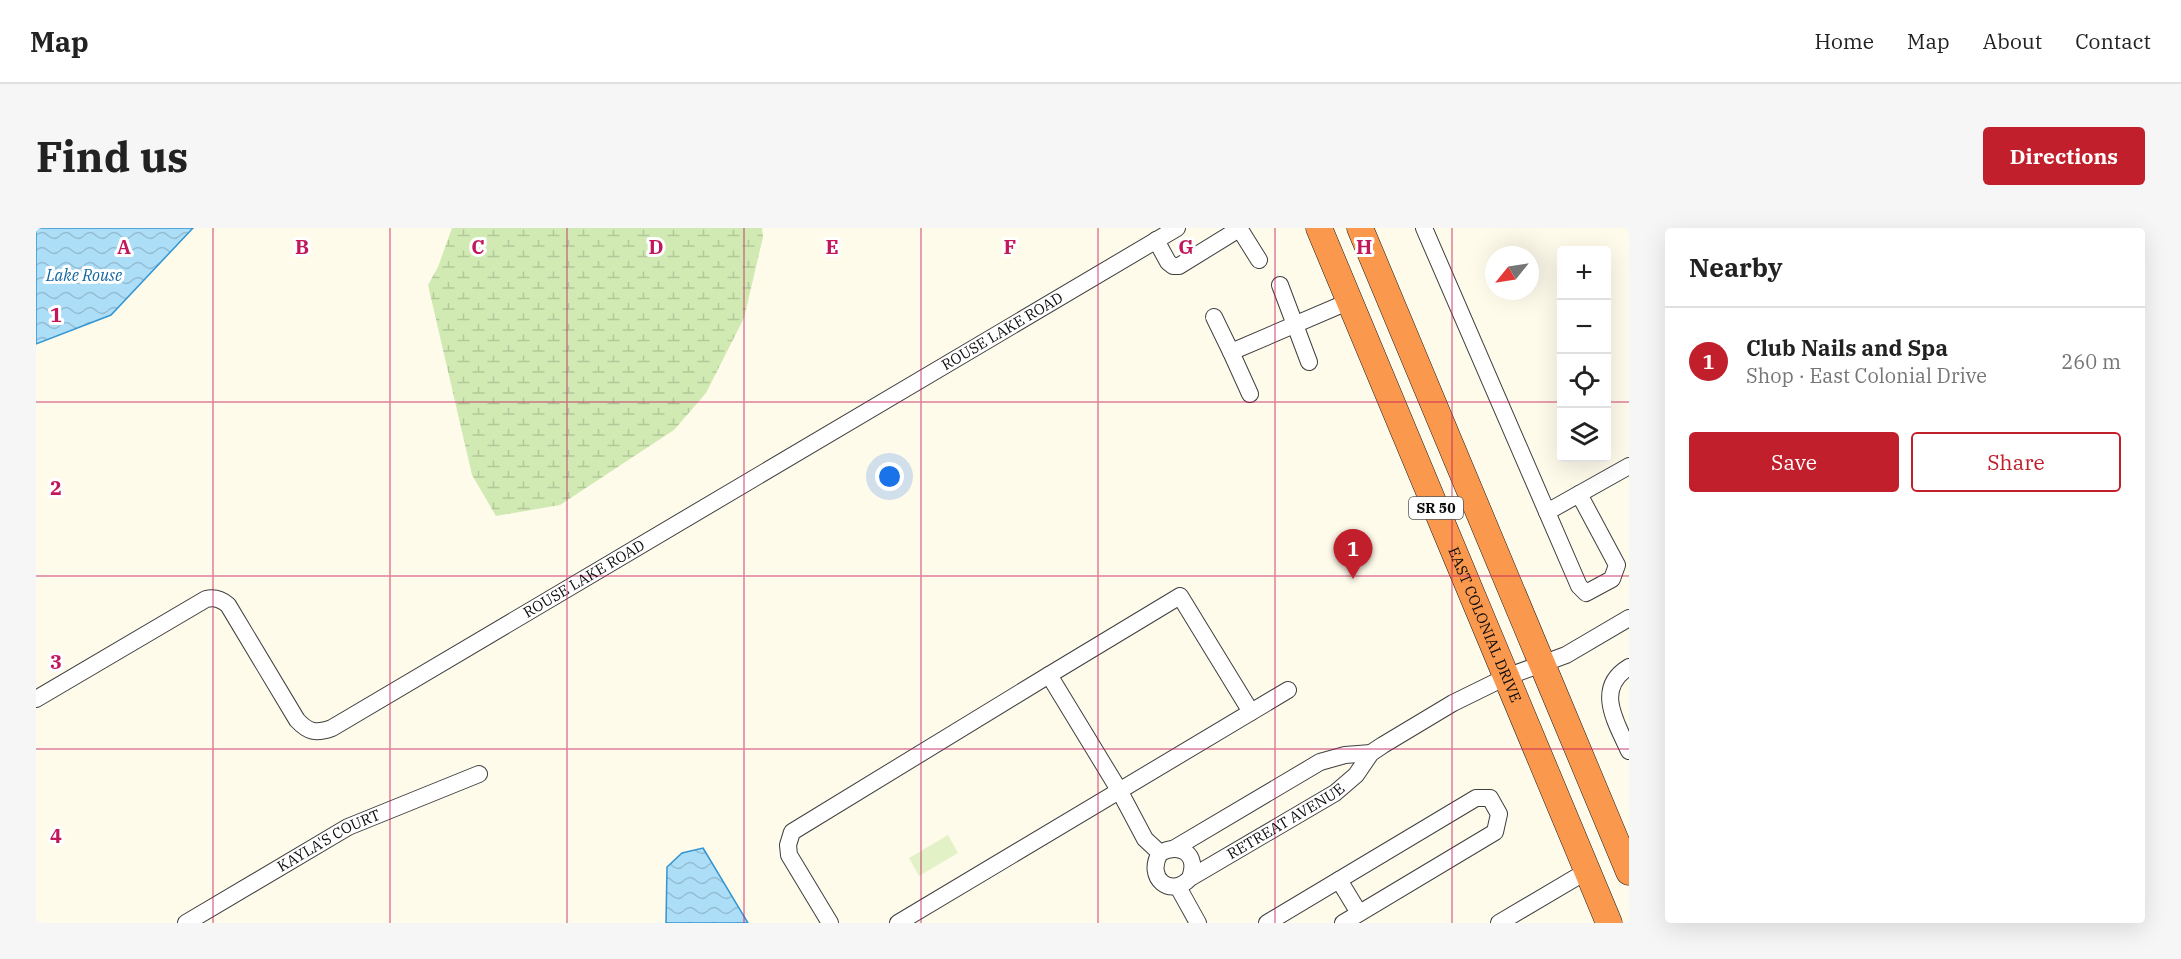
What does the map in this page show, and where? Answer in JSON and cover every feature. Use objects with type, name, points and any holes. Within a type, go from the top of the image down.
[{"type":"highway","name":"EAST COLONIAL DRIVE","points":[[1319,228],[1609,923]]},
{"type":"highway","name":"SR 50","points":[[1360,228],[1629,872]]},
{"type":"street","name":"ROUSE LAKE ROAD","points":[[36,699],[196,604],[212,597],[228,605],[297,720],[312,732],[332,728],[1177,228]]},
{"type":"street","points":[[1156,240],[1168,262],[1173,266],[1179,266],[1239,228],[1259,260]]},
{"type":"street","points":[[1424,228],[1579,586],[1586,593],[1612,579],[1617,565],[1579,494]]},
{"type":"street","points":[[1280,285],[1309,362]]},
{"type":"street","points":[[1231,352],[1350,301]]},
{"type":"street","points":[[1215,316],[1250,394]]},
{"type":"street","points":[[1547,512],[1629,466]]},
{"type":"street","points":[[830,923],[789,855],[788,845],[792,832],[1180,596],[1251,712]]},
{"type":"street","name":"RETREAT AVENUE","points":[[1184,882],[1335,793],[1356,775],[1371,753],[1454,704],[1506,677],[1566,655],[1629,618]]},
{"type":"street","points":[[1629,667],[1619,673],[1609,693],[1610,703],[1629,751]]},
{"type":"street","points":[[1049,675],[1119,790],[1145,839],[1167,850],[1183,850],[1189,855],[1193,870],[1184,882],[1170,887],[1162,884],[1157,878],[1155,864],[1167,850]]},
{"type":"street","points":[[898,923],[1288,690]]},
{"type":"street","name":"RETREAT AVENUE","points":[[1167,850],[1320,762],[1345,755],[1371,753]]},
{"type":"street","name":"KAYLA'S COURT","points":[[186,923],[348,827],[479,774]]},
{"type":"street","points":[[1267,923],[1476,798],[1490,798],[1499,814],[1495,832],[1343,923]]},
{"type":"street","points":[[1499,923],[1587,871]]},
{"type":"street","points":[[1339,880],[1359,913]]},
{"type":"street","points":[[1184,882],[1198,923]]},
{"type":"green space","points":[[452,228],[762,228],[763,237],[744,318],[706,393],[674,430],[560,505],[496,516],[472,475],[428,285],[438,267]]},
{"type":"green space","points":[[948,835],[958,853],[919,876],[909,858]]},
{"type":"water","name":"Lake Rouse","points":[[36,228],[193,228],[111,315],[36,344]]},
{"type":"water","points":[[703,848],[748,923],[666,923],[667,867],[682,853]]},
{"type":"place","name":"Club Nails and Spa","points":[[1353,579]]}]
